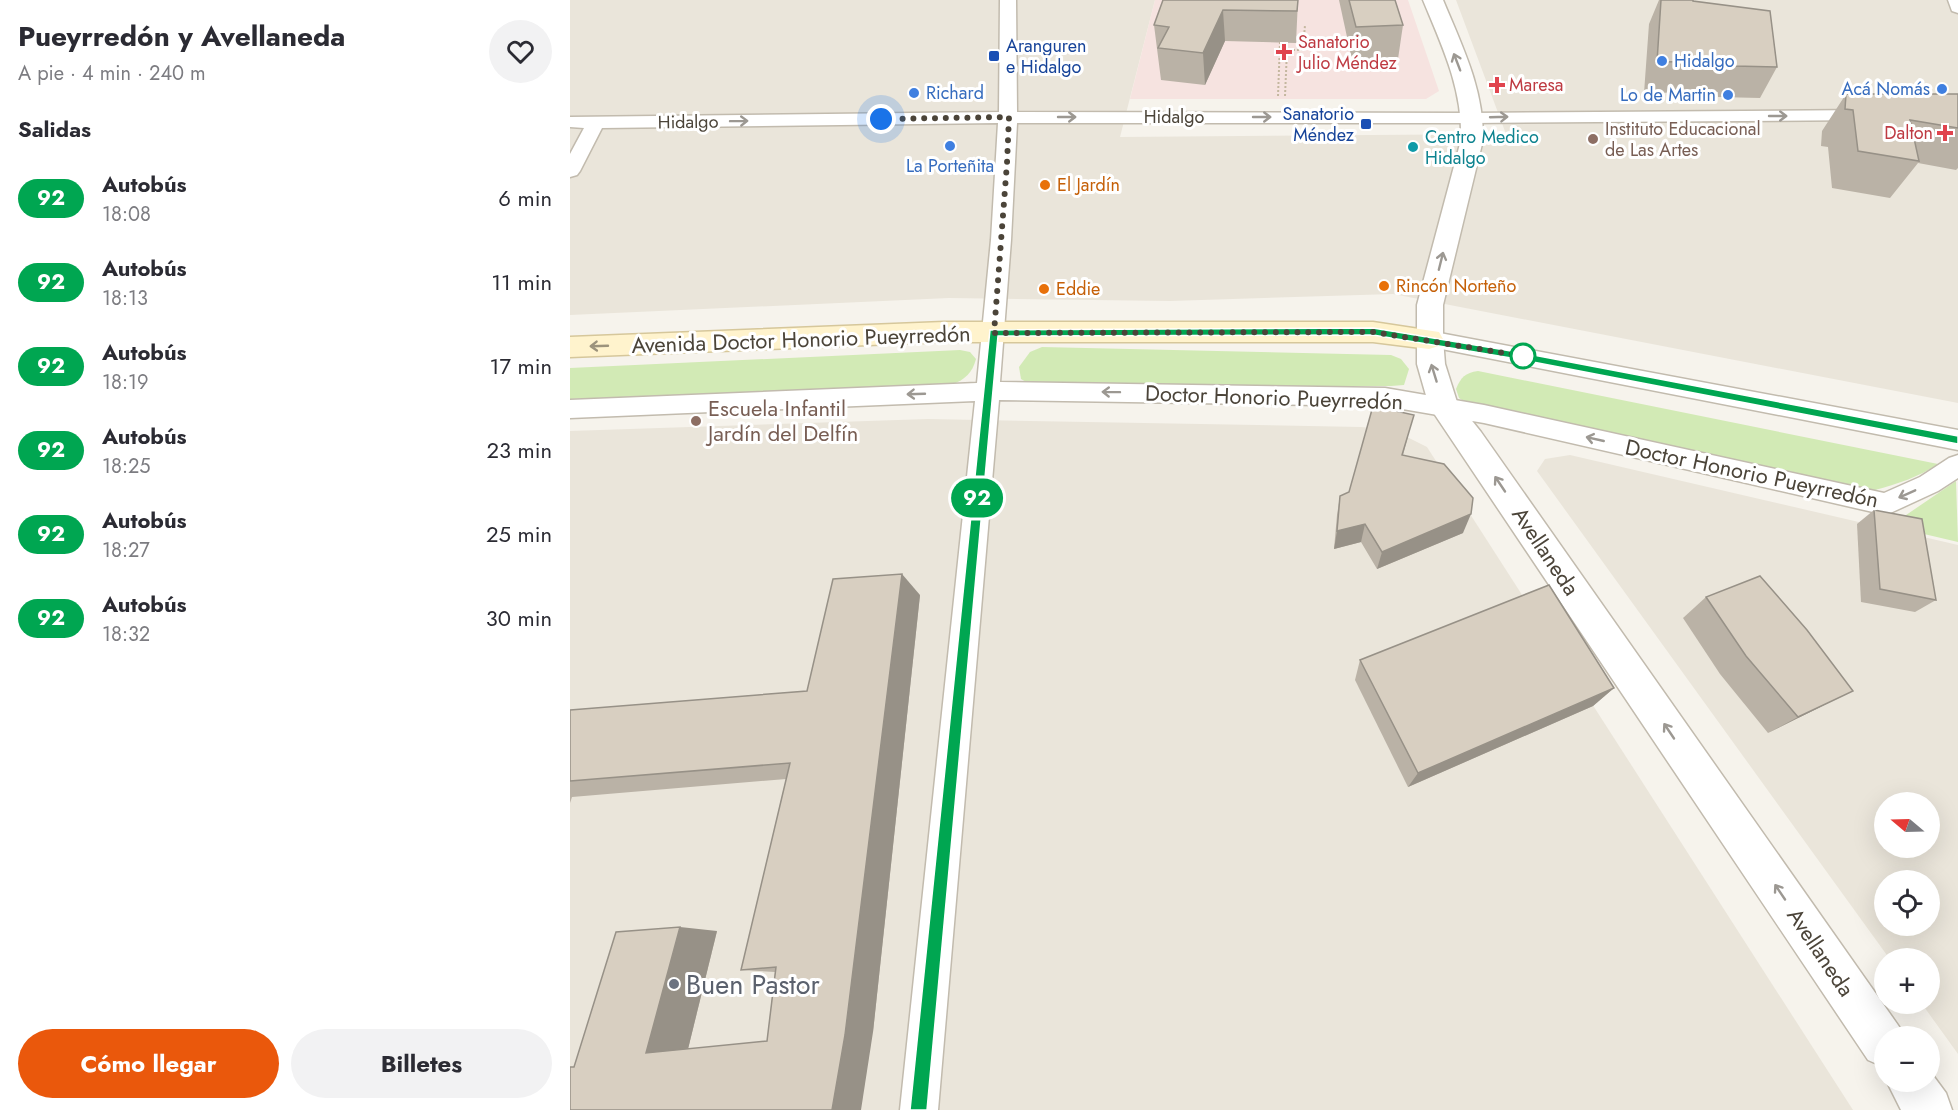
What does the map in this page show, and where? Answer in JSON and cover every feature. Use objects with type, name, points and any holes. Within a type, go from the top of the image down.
[{"type":"main road","name":"Avenida Doctor Honorio Pueyrredón","points":[[570,347],[944,332],[1373,332],[1429,339]]},
{"type":"street","points":[[919,1110],[994,333],[1009,117],[1008,0]]},
{"type":"street","name":"Avellaneda","points":[[1433,0],[1468,93],[1474,118],[1472,140],[1430,306],[1431,364],[1444,406],[1470,440],[1874,1029]]},
{"type":"street","points":[[1956,0],[1958,8]]},
{"type":"street","name":"Hidalgo","points":[[570,122],[1009,117],[1474,118],[1887,115]]},
{"type":"street","points":[[570,171],[596,123]]},
{"type":"street","name":"Avenida Doctor Honorio Pueyrredón","points":[[1429,339],[1958,440]]},
{"type":"street","name":"Doctor Honorio Pueyrredón","points":[[570,409],[988,391],[1385,397],[1444,406],[1886,504],[1929,484],[1958,465]]},
{"type":"street","points":[[1917,1092],[1929,1110]]},
{"type":"path","points":[[1280,42],[1278,96],[1285,96],[1287,50],[1303,50],[1305,25]]},
{"type":"shaded area","points":[[570,0],[1155,0],[1120,137],[1506,134],[1456,0],[1958,0],[1958,403],[1393,294],[1170,301],[949,298],[570,315]]},
{"type":"shaded area","name":"Sanatorio Julio Méndez","points":[[1155,0],[1408,0],[1439,91],[1426,99],[1130,99]]},
{"type":"shaded area","points":[[928,419],[1361,427],[1393,430],[1427,447],[1853,1110],[570,1110],[570,431]]},
{"type":"shaded area","points":[[1570,455],[1958,545],[1958,1054],[1929,1014],[1940,1014],[1940,948],[1882,948],[1537,471],[1545,459]]},
{"type":"green space","points":[[1042,347],[1391,355],[1401,359],[1409,369],[1404,385],[1391,386],[1033,386],[1021,379],[1019,367],[1030,352]]},
{"type":"green space","points":[[960,350],[970,352],[976,359],[968,375],[951,385],[570,399],[570,368]]},
{"type":"green space","points":[[1478,371],[1938,464],[1908,480],[1875,490],[1471,406],[1459,398],[1456,389],[1464,376]]},
{"type":"green space","points":[[1956,481],[1958,542],[1890,526]]},
{"type":"building","points":[[1163,0],[1298,0],[1297,11],[1223,10],[1203,53],[1158,48],[1169,27],[1154,25]]},
{"type":"building","points":[[1349,0],[1395,0],[1403,25],[1356,27]]},
{"type":"building","points":[[1661,0],[1693,0],[1770,11],[1777,67],[1734,66],[1734,61],[1657,62]]},
{"type":"building","points":[[1846,94],[1958,94],[1958,128],[1910,120],[1919,161],[1858,151],[1853,110],[1845,109]]},
{"type":"building","points":[[1373,406],[1414,415],[1402,455],[1444,464],[1473,498],[1471,514],[1382,552],[1365,524],[1337,531],[1340,496],[1349,492]]},
{"type":"building","points":[[1874,510],[1922,519],[1936,600],[1880,589]]},
{"type":"building","points":[[902,574],[845,1035],[832,1110],[570,1110],[570,1067],[574,1067],[616,932],[680,927],[646,1053],[767,1041],[776,967],[741,970],[790,763],[570,781],[570,710],[807,691],[833,579]]},
{"type":"building","points":[[1760,576],[1807,630],[1853,691],[1798,717],[1746,656],[1706,597]]},
{"type":"building","points":[[1549,585],[1614,688],[1418,773],[1360,660]]},
{"type":"bus line","name":"92","points":[[919,1110],[994,333],[1373,332],[1429,339],[1523,356],[1958,440]]},
{"type":"place","name":"Sanatorio Julio Méndez","points":[[1284,52]]},
{"type":"place","name":"Aranguren e Hidalgo","points":[[994,56]]},
{"type":"place","name":"Hidalgo","points":[[1662,61]]},
{"type":"place","name":"Maresa","points":[[1497,85]]},
{"type":"place","name":"Acá Nomás","points":[[1942,89]]},
{"type":"place","name":"Richard","points":[[914,93]]},
{"type":"place","name":"Lo de Martin","points":[[1728,95]]},
{"type":"place","name":"Sanatorio Méndez","points":[[1366,124]]},
{"type":"place","name":"Dalton","points":[[1945,133]]},
{"type":"place","name":"Instituto Educacional de Las Artes","points":[[1593,139]]},
{"type":"place","name":"La Porteñita","points":[[950,146]]},
{"type":"place","name":"Centro Medico Hidalgo","points":[[1413,147]]},
{"type":"place","name":"El Jardín","points":[[1045,185]]},
{"type":"place","name":"Rincón Norteño","points":[[1384,286]]},
{"type":"place","name":"Eddie","points":[[1044,289]]},
{"type":"place","name":"Escuela Infantil Jardín del Delfín","points":[[696,421]]},
{"type":"place","name":"Buen Pastor","points":[[674,984]]},
{"type":"route","points":[[881,119],[1009,117],[994,333],[1373,332],[1429,339],[1523,356]]}]
